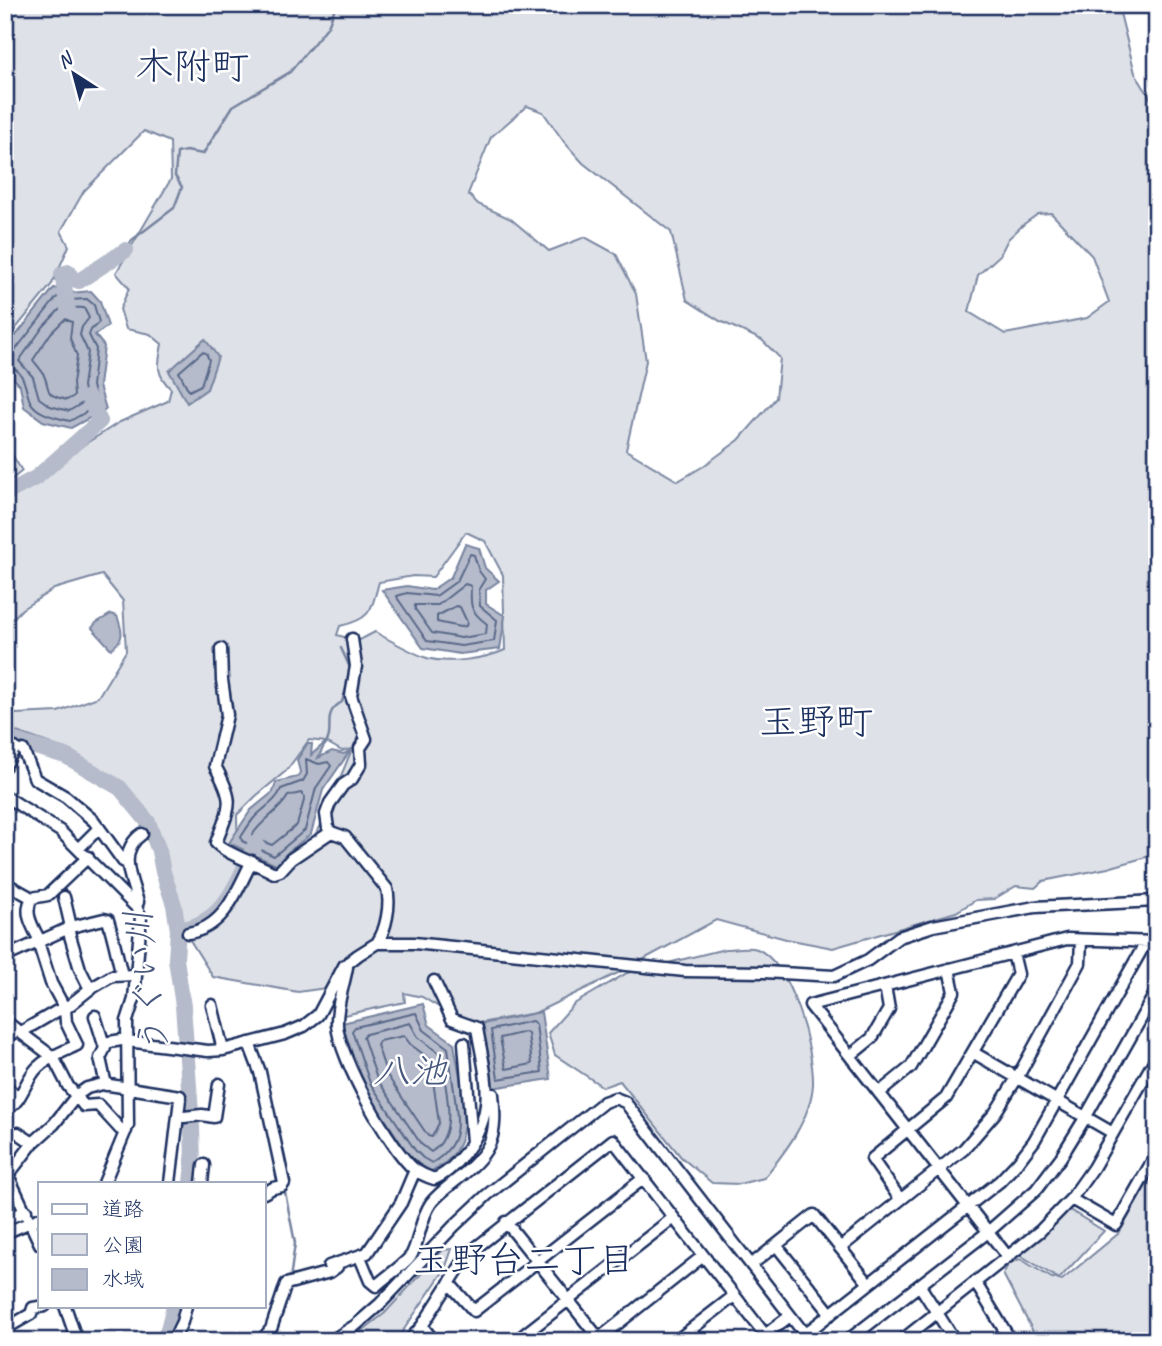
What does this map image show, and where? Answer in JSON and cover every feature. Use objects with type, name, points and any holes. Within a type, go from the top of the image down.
[{"type":"street","points":[[104,1043],[127,1040],[175,1048],[223,1050],[304,1026],[318,1015],[344,966],[377,943],[382,936],[389,899],[387,889],[345,837],[331,832],[326,814],[330,803],[343,785],[352,779],[361,764],[360,748],[366,739],[351,696],[356,666],[352,639]]},
{"type":"street","points":[[222,649],[222,680],[227,715],[215,766],[231,803],[216,843],[223,849],[274,873],[331,832]]},
{"type":"street","points":[[5,766],[19,749],[35,779],[66,797],[99,828],[127,863]]},
{"type":"street","points":[[5,796],[46,820],[79,848],[136,907],[141,918],[134,999],[127,1021],[126,1131],[104,1182]]},
{"type":"street","points":[[79,848],[99,828]]},
{"type":"street","points":[[136,907],[138,902],[127,863],[128,848],[134,839],[142,834]]},
{"type":"street","points":[[5,883],[32,898],[48,895],[88,857]]},
{"type":"street","points":[[188,933],[211,925],[220,918],[232,901],[252,861]]},
{"type":"street","points":[[64,897],[80,969],[90,989]]},
{"type":"street","points":[[5,1111],[18,1099],[38,1067],[77,1045],[66,1022],[65,1009],[51,983],[39,942],[28,917],[32,898]]},
{"type":"street","points":[[377,943],[414,943],[685,971],[834,976],[868,960],[899,937],[925,928],[1035,907],[1157,901]]},
{"type":"street","points":[[5,957],[69,928],[104,919],[108,920],[116,944],[115,950],[122,975]]},
{"type":"street","points":[[331,1341],[356,1325],[380,1304],[487,1195],[604,1102],[615,1098],[625,1102],[807,1338],[831,1314],[968,1207],[1018,1162],[1152,942],[1067,939],[810,1005],[908,1131],[939,1169],[968,1207],[1008,1257]]},
{"type":"street","points":[[840,1248],[981,1132],[1017,1078],[1080,963],[1082,940]]},
{"type":"street","points":[[900,1199],[872,1159],[946,1098],[974,1054],[1018,974],[1013,953]]},
{"type":"street","points":[[348,963],[338,1006],[337,1027],[341,1042],[360,1086],[397,1149],[415,1170],[434,1179],[444,1175],[472,1142],[484,1123],[488,1094],[477,1028],[452,1019],[434,981]]},
{"type":"street","points":[[880,1093],[911,1067],[948,1003],[954,992],[949,969]]},
{"type":"street","points":[[5,1038],[65,1009],[112,976],[136,975]]},
{"type":"street","points":[[850,1056],[872,1038],[890,1009],[885,986]]},
{"type":"street","points":[[847,1341],[988,1232],[1023,1203],[1049,1175],[1085,1118],[1157,990]]},
{"type":"street","points":[[212,1004],[223,1050]]},
{"type":"street","points":[[95,1016],[105,1048],[100,1058],[106,1084]]},
{"type":"street","points":[[5,1021],[53,1057],[68,1086],[84,1106],[98,1105],[120,1129],[126,1131]]},
{"type":"street","points":[[249,1044],[260,1072],[284,1183],[266,1192]]},
{"type":"street","points":[[464,1044],[472,1142]]},
{"type":"street","points":[[974,1054],[1113,1133]]},
{"type":"street","points":[[901,1341],[1040,1231],[1071,1199],[1094,1168],[1157,1056]]},
{"type":"street","points":[[5,1233],[36,1220],[26,1211],[7,1172],[54,1124],[77,1095],[87,1088],[106,1084],[180,1098],[170,1182]]},
{"type":"street","points":[[184,1117],[214,1117],[219,1084]]},
{"type":"street","points":[[5,1085],[18,1099]]},
{"type":"street","points":[[360,1257],[370,1281],[376,1286],[411,1255],[430,1205],[441,1191],[481,1157],[492,1140],[496,1122],[493,1094],[488,1094]]},
{"type":"street","points":[[18,1133],[33,1143]]},
{"type":"street","points":[[409,1341],[468,1254],[613,1140],[764,1339],[790,1316]]},
{"type":"street","points":[[1071,1199],[1116,1225],[1157,1153]]},
{"type":"street","points":[[204,1165],[206,1182]]},
{"type":"street","points":[[261,1341],[271,1329],[286,1284],[330,1272],[337,1268],[333,1265],[368,1253],[401,1203],[415,1170]]},
{"type":"street","points":[[449,1283],[474,1311],[644,1178]]},
{"type":"street","points":[[5,1220],[26,1211]]},
{"type":"street","points":[[751,1265],[814,1215],[869,1284]]},
{"type":"street","points":[[516,1341],[673,1218]]},
{"type":"street","points":[[506,1222],[599,1340],[703,1256]]},
{"type":"street","points":[[776,1245],[831,1314]]},
{"type":"street","points":[[411,1255],[421,1263]]},
{"type":"street","points":[[975,1282],[1011,1341]]},
{"type":"street","points":[[920,1286],[955,1341]]},
{"type":"street","points":[[676,1341],[734,1296]]},
{"type":"street","points":[[5,1329],[38,1307]]},
{"type":"street","points":[[66,1308],[77,1341]]},
{"type":"street","points":[[176,1340],[185,1308]]},
{"type":"street","points":[[422,1325],[434,1341]]},
{"type":"green space","points":[[5,5],[1118,5],[1135,73],[1157,109],[1157,854],[1108,868],[1043,881],[1035,888],[1016,886],[994,899],[976,900],[956,912],[833,948],[786,939],[716,920],[622,971],[535,1013],[469,1025],[422,997],[404,993],[405,1002],[344,1015],[347,985],[298,992],[213,977],[180,924],[165,856],[144,807],[100,769],[51,744],[5,728],[5,707],[16,714],[58,712],[98,697],[126,651],[123,601],[102,575],[54,589],[22,609],[5,627],[5,503],[85,444],[120,422],[168,401],[171,389],[162,378],[159,368],[162,344],[150,334],[126,329],[120,309],[129,288],[116,273],[171,179],[170,142],[144,131],[84,191],[61,231],[69,246],[52,284],[5,342]],"holes":[[[527,106],[543,112],[583,163],[671,232],[687,300],[720,321],[762,340],[780,358],[776,398],[739,440],[702,467],[678,481],[626,450],[646,361],[636,294],[616,254],[585,237],[549,251],[511,219],[478,204],[468,194],[491,137]],[[1051,213],[1092,256],[1109,302],[1087,318],[1005,334],[969,312],[978,275],[1000,255],[1008,239],[1038,214]],[[466,532],[485,541],[503,575],[505,650],[476,658],[443,661],[424,657],[375,632],[358,641],[337,635],[340,626],[358,620],[368,612],[379,582],[413,576],[433,577]],[[309,740],[326,742],[342,751],[352,749],[320,827],[301,855],[276,871],[249,857],[244,851],[238,837],[237,815],[286,771]]]},
{"type":"green space","points":[[5,443],[22,471],[5,485]]},
{"type":"green space","points":[[725,949],[757,949],[769,957],[780,971],[790,989],[805,1030],[813,1084],[807,1110],[788,1146],[764,1178],[739,1184],[712,1183],[681,1157],[620,1081],[603,1087],[555,1055],[548,1033],[574,1004],[627,973]]},
{"type":"green space","points":[[1157,1166],[1157,1341],[1038,1341],[1003,1274],[1009,1263],[1020,1259],[1052,1278],[1062,1280],[1119,1233]]},
{"type":"green space","points":[[1068,1209],[1104,1231],[1059,1279],[1020,1255]]},
{"type":"green space","points":[[452,1249],[445,1269],[396,1341],[349,1341],[385,1313],[443,1250]]},
{"type":"water","points":[[54,288],[70,293],[91,291],[100,301],[108,326],[95,335],[104,346],[99,386],[106,409],[71,428],[43,421],[24,407],[20,385],[5,370],[5,354],[13,339]]},
{"type":"water","points":[[205,339],[218,357],[207,389],[187,403],[169,371]]},
{"type":"water","points":[[465,544],[479,548],[485,568],[499,581],[486,590],[486,604],[505,616],[500,649],[460,654],[423,648],[382,590],[407,586],[432,590],[451,577]]},
{"type":"water","points":[[111,614],[117,616],[122,635],[111,649],[92,628]]},
{"type":"water","points":[[326,742],[318,758],[332,751],[344,754],[350,751],[323,790],[311,834],[276,865],[229,843],[251,810],[273,792],[276,782],[298,777],[300,772],[297,760],[307,744],[312,744],[311,755]]},
{"type":"water","name":"八池","points":[[423,1004],[429,1025],[454,1043],[464,1115],[463,1132],[457,1148],[447,1161],[431,1171],[409,1155],[363,1086],[342,1023]]},
{"type":"water","points":[[541,1012],[551,1079],[491,1088],[482,1024]]},
{"type":"waterway","points":[[126,250],[132,240],[174,208],[182,187],[175,176],[177,153],[186,151],[203,154],[233,106],[290,72],[328,26],[336,5]]},
{"type":"waterway","points":[[68,310],[62,274],[69,272],[71,278],[79,281],[126,250]]},
{"type":"waterway","points":[[5,494],[37,477],[100,421],[88,397]]},
{"type":"waterway","points":[[341,648],[351,670]]},
{"type":"waterway","points":[[325,745],[330,717],[335,707],[342,702],[348,683]]},
{"type":"waterway","name":"うぐい川","points":[[5,738],[66,756],[120,788],[148,822],[159,851],[178,930],[176,959],[183,1006],[192,1126],[191,1182]]},
{"type":"waterway","points":[[178,930],[194,926],[219,910],[236,886],[256,843]]},
{"type":"waterway","points":[[412,1190],[419,1178]]},
{"type":"waterway","points":[[284,1187],[295,1243],[290,1280]]},
{"type":"waterway","name":"うぐい川","points":[[160,1341],[167,1333],[173,1308]]},
{"type":"railway","points":[[1144,5],[1157,34]]},
{"type":"district","name":"木附町","points":[[192,66]]},
{"type":"district","name":"玉野町","points":[[816,721]]},
{"type":"district","name":"玉野台二丁目","points":[[524,1259]]}]
